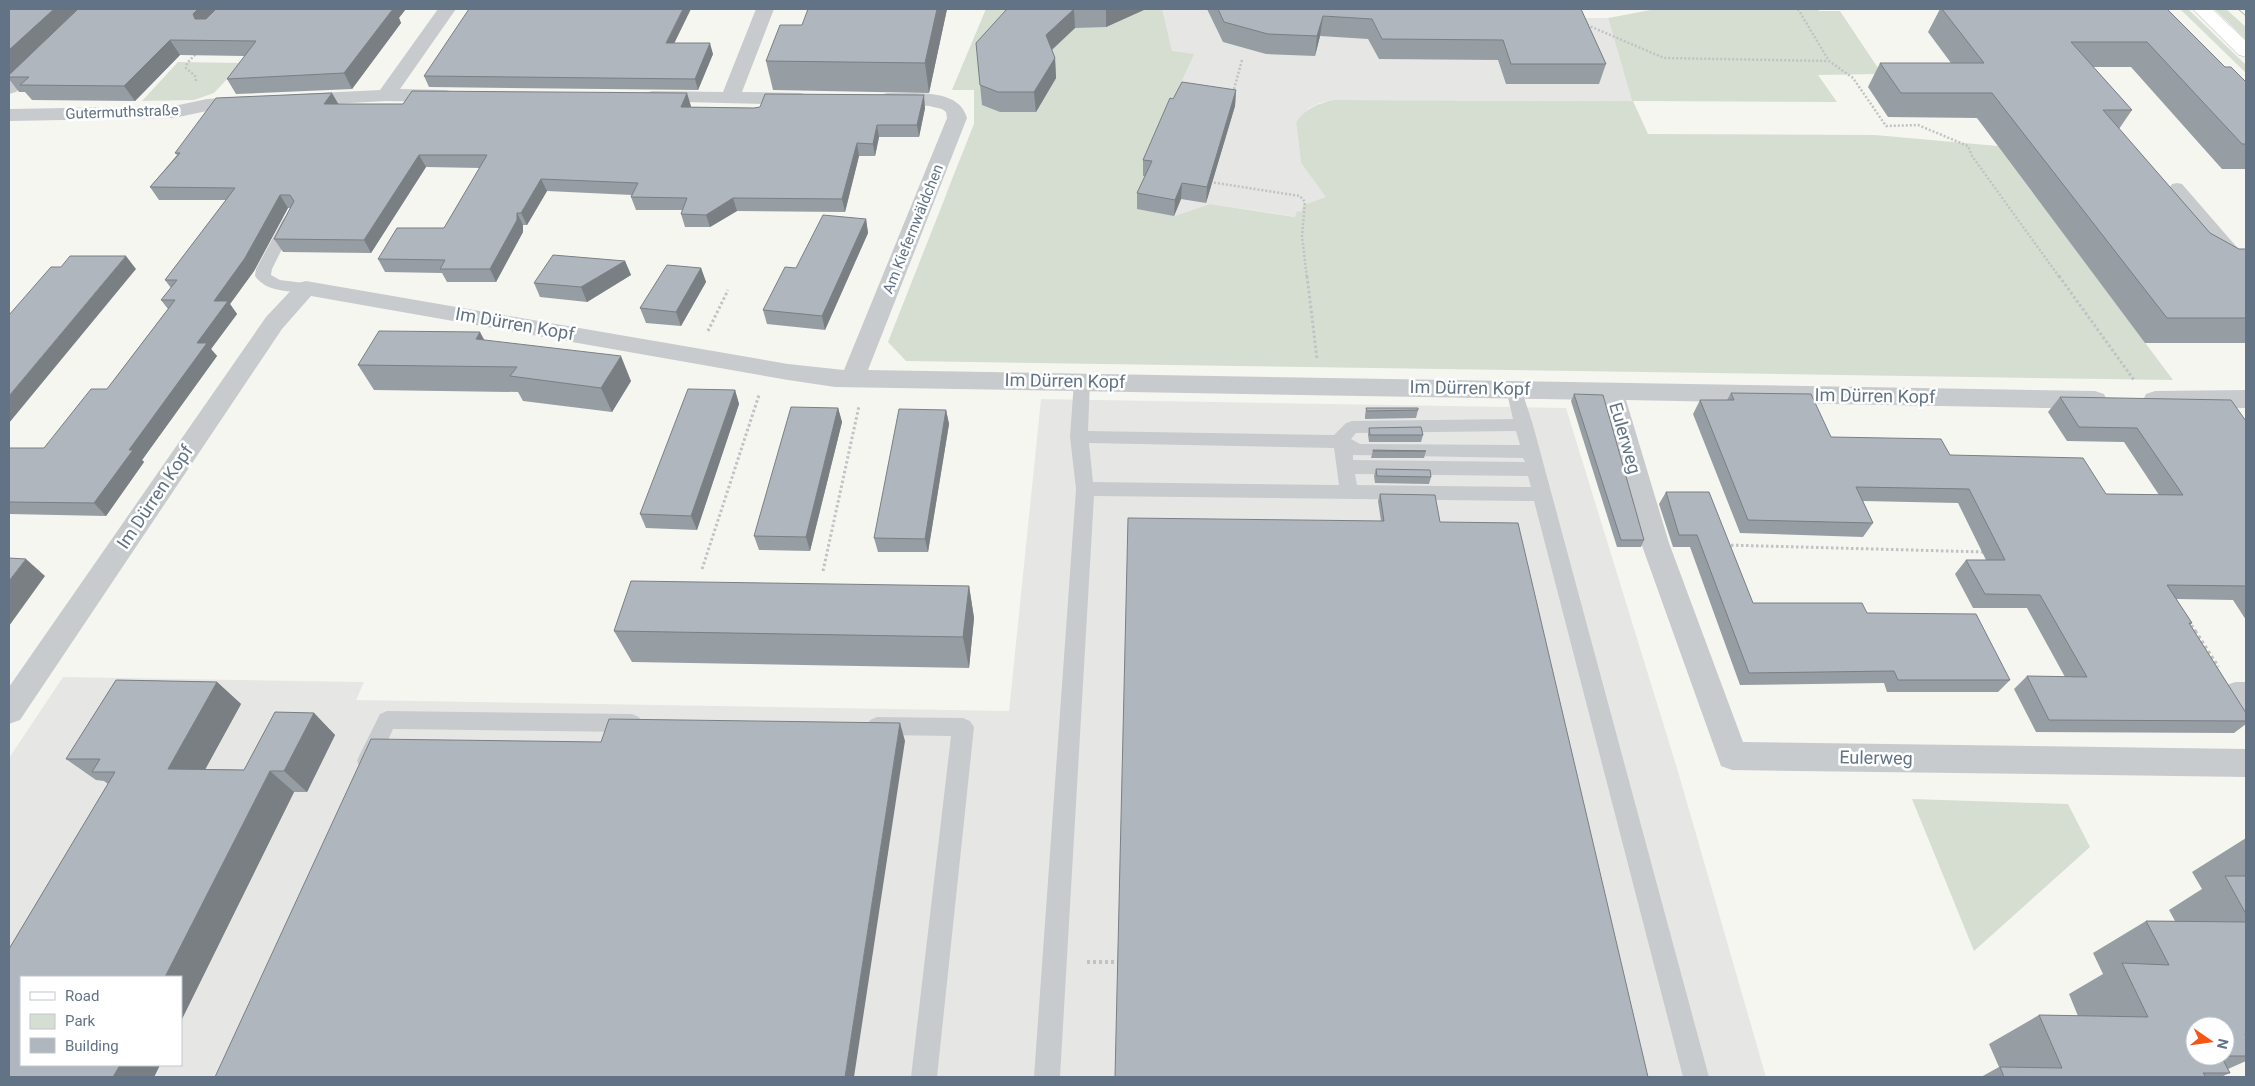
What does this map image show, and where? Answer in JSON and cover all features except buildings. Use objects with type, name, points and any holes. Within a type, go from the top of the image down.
[{"type":"main road","points":[[2202,9],[2246,51]]},
{"type":"street","points":[[9,88],[92,9]]},
{"type":"street","points":[[386,95],[447,9]]},
{"type":"street","points":[[730,98],[765,9]]},
{"type":"street","name":"Gutermuthstraße","points":[[9,116],[174,112],[207,105],[386,95],[464,96]]},
{"type":"street","points":[[633,97],[819,99]]},
{"type":"street","name":"Am Kiefernwäldchen","points":[[859,378],[958,118],[957,111],[950,105],[925,100],[868,99]]},
{"type":"street","name":"Im Dürren Kopf","points":[[9,711],[274,323],[306,288],[815,376],[2133,400],[2236,407]]},
{"type":"street","name":"Eulerweg","points":[[1611,391],[1656,543],[1732,756],[2246,763]]},
{"type":"lane","points":[[2177,187],[2237,257],[2246,257]]},
{"type":"lane","points":[[264,269],[293,213]]},
{"type":"lane","name":"Im Dürren Kopf","points":[[264,269],[263,276],[266,280],[306,288]]},
{"type":"lane","points":[[1047,1077],[1085,489],[1079,437],[1082,381]]},
{"type":"lane","points":[[1514,389],[1696,1077]]},
{"type":"lane","points":[[1349,492],[1342,442],[1343,435],[1352,427],[1529,446]]},
{"type":"lane","points":[[1079,437],[1342,442],[1357,450],[1529,446]]},
{"type":"lane","points":[[1346,467],[1529,446]]},
{"type":"lane","points":[[1085,489],[1542,494]]},
{"type":"lane","points":[[357,783],[386,720],[655,724]]},
{"type":"lane","points":[[854,726],[963,727],[924,1077]]},
{"type":"path","points":[[1798,9],[1829,61],[1853,78],[1886,126],[1918,125],[1968,146],[1972,156],[2133,400]]},
{"type":"path","points":[[1581,22],[1664,58],[1829,61]]},
{"type":"path","points":[[174,112],[192,89],[196,80],[195,76],[186,68],[187,63],[199,51]]},
{"type":"path","points":[[1231,97],[1242,60]]},
{"type":"path","points":[[1206,181],[1300,196],[1305,202],[1302,236],[1320,385]]},
{"type":"path","points":[[695,356],[728,290]]},
{"type":"path","points":[[702,569],[768,368]]},
{"type":"path","points":[[823,571],[859,378]]},
{"type":"path","points":[[1724,545],[1990,552]]},
{"type":"path","points":[[2184,613],[2243,699]]},
{"type":"shaded area","points":[[986,9],[1477,9],[1483,18],[1608,18],[1632,101],[1334,100],[1320,103],[1309,108],[1296,122],[1301,163],[1327,197],[1303,205],[1301,212],[1296,217],[1210,204],[1174,216],[946,194],[974,124],[974,90],[952,90]]},
{"type":"shaded area","points":[[1041,399],[1566,408],[1677,768],[1766,1077],[9,1077],[9,758],[63,677],[364,682],[356,700],[1009,711]]},
{"type":"green space","points":[[986,9],[1162,9],[1172,51],[1194,54],[1175,96],[1151,177],[1174,216],[1210,204],[1295,217],[1297,211],[1301,212],[1303,205],[1326,197],[1301,163],[1296,122],[1304,113],[1317,105],[1333,100],[1632,101],[1608,18],[1656,9],[1818,9],[1819,11],[1840,11],[1882,74],[1818,75],[1837,102],[1633,101],[1648,134],[1875,135],[1998,146],[2173,380],[906,361],[888,342],[974,124],[974,90],[952,90]]},
{"type":"green space","points":[[2180,9],[2188,9],[2246,65],[2246,73]]},
{"type":"green space","points":[[2214,9],[2226,9],[2246,27],[2246,40]]},
{"type":"green space","points":[[178,62],[242,63],[214,93],[194,100],[142,101]]},
{"type":"green space","points":[[1912,799],[2068,804],[2090,847],[1974,951]]},
{"type":"tram line","points":[[2238,9],[2246,16]]}]
